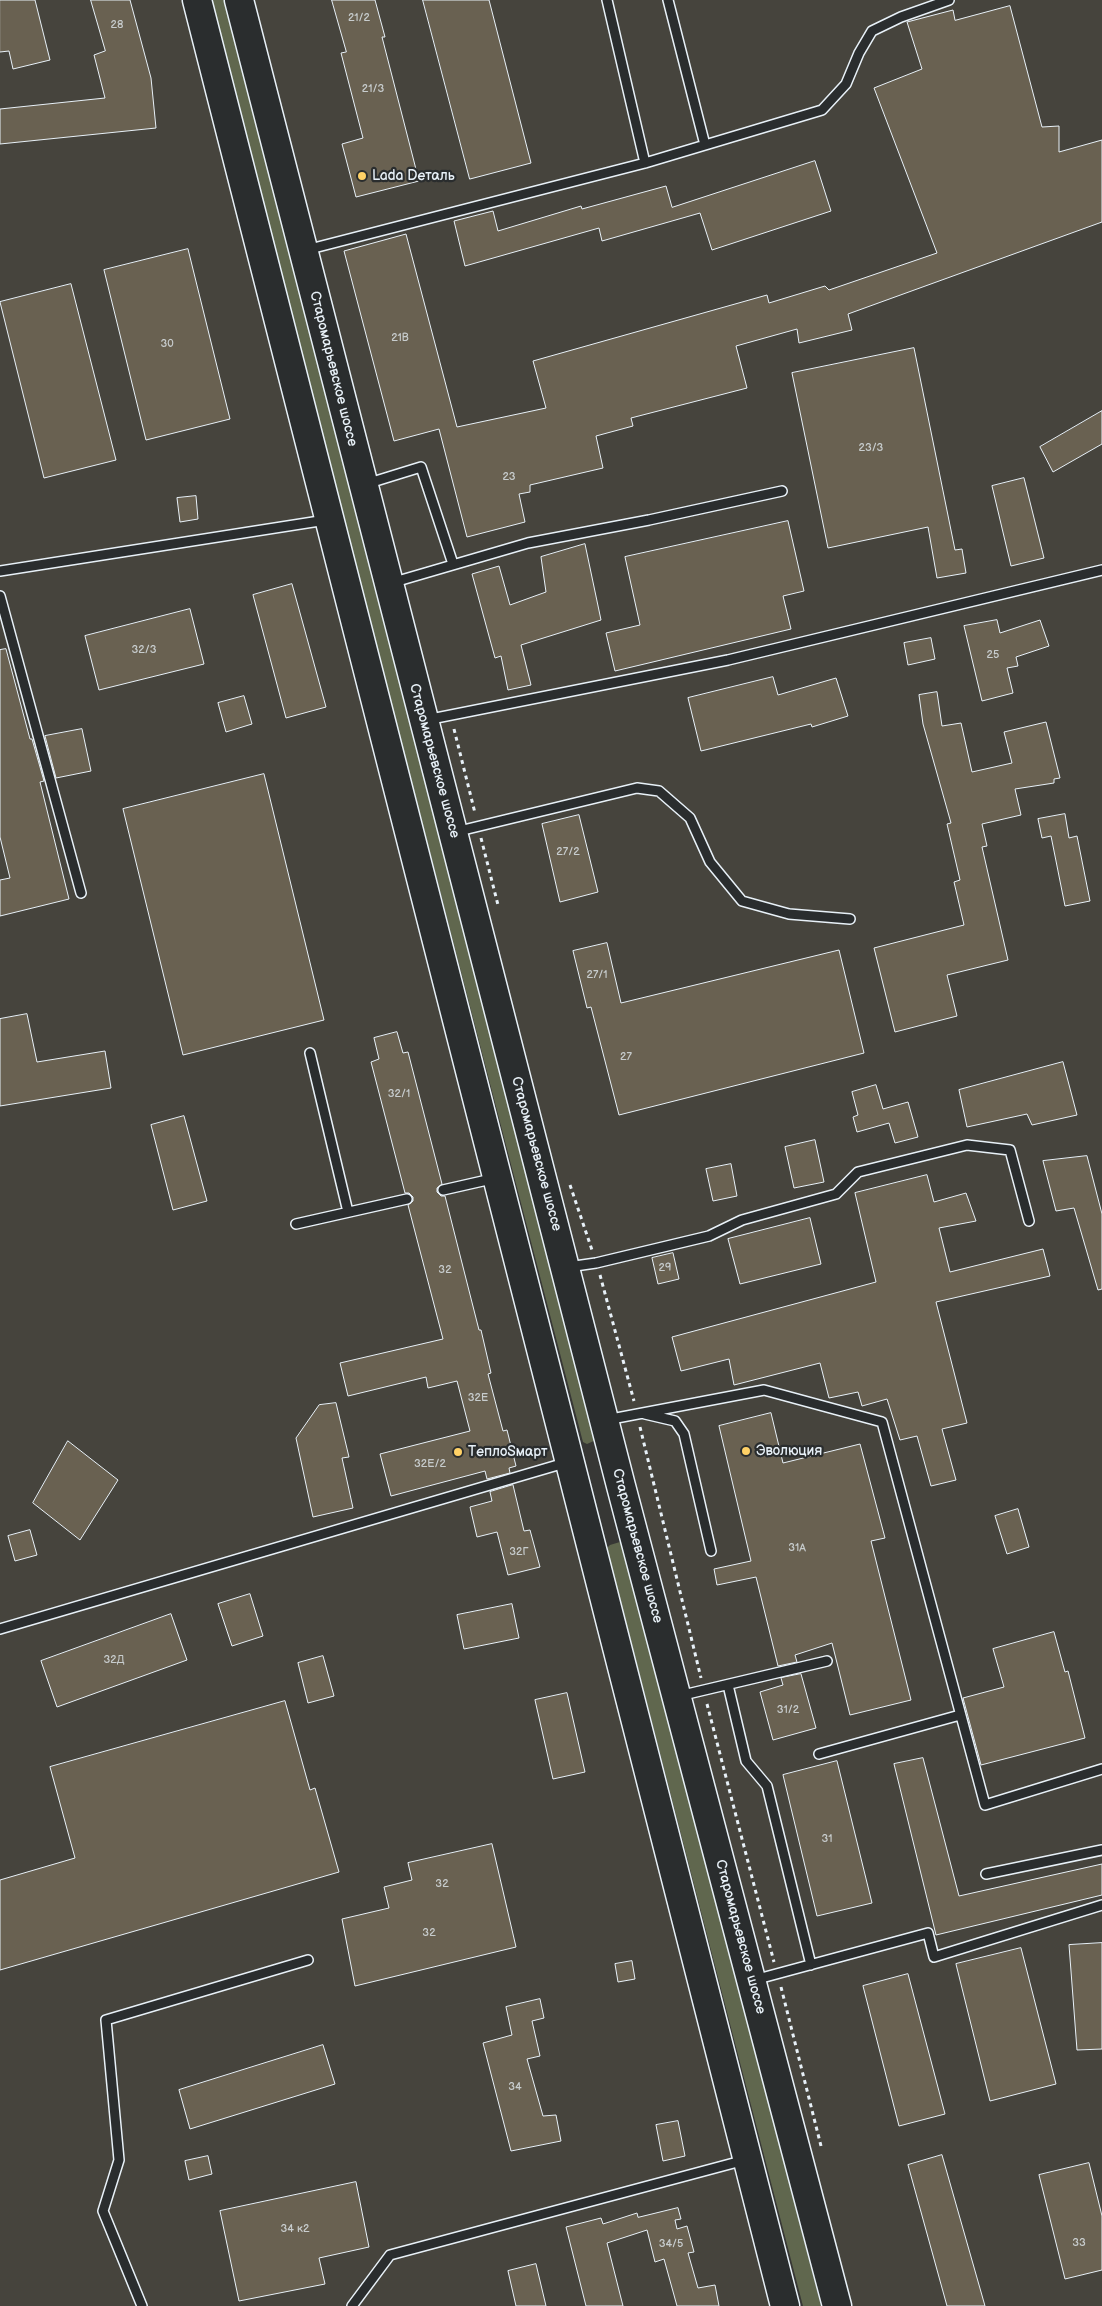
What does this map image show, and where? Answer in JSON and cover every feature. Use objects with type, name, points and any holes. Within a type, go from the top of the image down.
[{"type":"main road","points":[[197,0],[785,2306]]},
{"type":"main road","name":"Старомарьевское шоссе","points":[[239,0],[424,721],[466,829],[566,1267],[606,1420],[621,1486],[837,2306]]},
{"type":"main road","points":[[580,1498],[621,1486]]},
{"type":"lane","points":[[607,0],[645,162]]},
{"type":"lane","points":[[668,0],[705,145]]},
{"type":"lane","points":[[303,251],[645,162],[822,110],[846,84],[858,52],[872,31],[901,17],[949,0]]},
{"type":"lane","points":[[363,485],[421,466],[453,564]]},
{"type":"lane","points":[[388,584],[528,543],[649,520],[782,490]]},
{"type":"lane","points":[[0,571],[328,519]]},
{"type":"lane","points":[[424,721],[728,660],[1102,570]]},
{"type":"lane","points":[[0,596],[81,893]]},
{"type":"lane","points":[[466,829],[637,788],[659,791],[690,818],[710,862],[742,901],[789,914],[850,919]]},
{"type":"lane","points":[[310,1053],[348,1212]]},
{"type":"lane","points":[[566,1267],[596,1263],[709,1236],[742,1220],[836,1194],[858,1172],[967,1145],[1010,1150],[1029,1221]]},
{"type":"lane","points":[[443,1190],[496,1178]]},
{"type":"lane","points":[[296,1224],[407,1199]]},
{"type":"lane","points":[[606,1420],[764,1390],[882,1422],[985,1805],[1102,1769]]},
{"type":"lane","points":[[637,1413],[663,1417],[675,1422],[684,1434],[711,1551]]},
{"type":"lane","points":[[0,1629],[571,1462]]},
{"type":"lane","points":[[677,1697],[827,1661]]},
{"type":"lane","points":[[728,1684],[746,1761],[767,1786],[811,1965]]},
{"type":"lane","points":[[819,1754],[960,1715]]},
{"type":"lane","points":[[986,1874],[1102,1850]]},
{"type":"lane","points":[[751,1981],[928,1933],[934,1958],[1102,1905]]},
{"type":"lane","points":[[142,2306],[103,2212],[119,2160],[106,2020],[308,1960]]},
{"type":"lane","points":[[352,2306],[390,2255],[747,2159]]},
{"type":"path","points":[[450,715],[466,829],[500,911]]},
{"type":"path","points":[[567,1176],[596,1263],[637,1413],[704,1690],[822,2147]]},
{"type":"shaded area","points":[[0,0],[183,0],[348,655],[772,2306],[0,2306]]},
{"type":"shaded area","points":[[247,0],[1102,0],[1102,2306],[842,2306]]},
{"type":"green space","points":[[209,0],[228,0],[598,1439],[587,1444],[583,1442]]},
{"type":"green space","points":[[620,1542],[624,1543],[821,2306],[803,2306],[607,1548]]},
{"type":"building","points":[[0,0],[35,0],[50,60],[13,69],[9,51],[0,52]]},
{"type":"building","points":[[91,0],[130,0],[151,78],[156,128],[0,144],[0,109],[105,98],[94,55],[105,51]]},
{"type":"building","points":[[332,0],[375,0],[385,37],[382,37],[419,181],[356,197],[342,144],[363,138],[341,53],[346,52]]},
{"type":"building","points":[[423,0],[489,0],[531,163],[470,179]]},
{"type":"building","points":[[1010,6],[1042,127],[1059,126],[1059,152],[1102,140],[1102,222],[848,314],[852,330],[799,343],[797,329],[736,346],[747,388],[631,418],[633,426],[596,436],[603,468],[530,485],[530,492],[519,494],[525,522],[467,537],[439,429],[394,441],[344,251],[406,234],[457,427],[546,408],[533,361],[767,295],[769,303],[825,286],[829,290],[937,253],[874,88],[922,69],[907,22],[953,10],[955,20]]},
{"type":"building","points":[[815,161],[831,211],[712,250],[700,213],[602,241],[599,228],[465,266],[454,221],[493,211],[498,231],[581,206],[582,209],[666,186],[672,207]]},
{"type":"building","points":[[188,249],[230,419],[146,440],[104,270]]},
{"type":"building","points":[[71,284],[116,460],[44,478],[0,302]]},
{"type":"building","points":[[914,348],[955,550],[962,549],[966,573],[937,578],[928,527],[828,548],[792,373]]},
{"type":"building","points":[[1102,411],[1102,444],[1053,472],[1040,447]]},
{"type":"building","points":[[1024,478],[1044,558],[1011,566],[992,486]]},
{"type":"building","points":[[196,496],[198,519],[180,522],[177,498]]},
{"type":"building","points":[[788,521],[804,591],[783,596],[791,629],[615,671],[606,633],[640,625],[625,557]]},
{"type":"building","points":[[585,544],[601,620],[521,645],[531,685],[508,690],[501,656],[495,658],[472,574],[499,566],[510,605],[546,592],[541,557]]},
{"type":"building","points":[[292,584],[326,707],[286,718],[253,595]]},
{"type":"building","points":[[190,609],[204,664],[99,690],[85,636]]},
{"type":"building","points":[[997,620],[1000,633],[1040,620],[1049,646],[1016,657],[1018,666],[1007,668],[1013,693],[982,701],[964,626]]},
{"type":"building","points":[[931,638],[935,659],[908,665],[904,643]]},
{"type":"building","points":[[6,649],[30,739],[32,739],[44,781],[40,782],[69,899],[0,916],[0,880],[10,878],[0,837],[0,650]]},
{"type":"building","points":[[773,677],[778,695],[836,678],[848,716],[812,727],[811,724],[701,751],[688,698]]},
{"type":"building","points":[[937,692],[942,726],[961,723],[972,772],[1012,763],[1004,732],[1046,722],[1060,778],[1054,779],[1054,783],[1015,789],[1021,815],[982,824],[987,846],[982,847],[1008,960],[947,975],[957,1016],[895,1032],[874,948],[964,925],[954,882],[960,880],[947,824],[951,823],[923,724],[919,695]]},
{"type":"building","points":[[244,696],[252,724],[226,732],[218,703]]},
{"type":"building","points":[[82,729],[91,771],[56,778],[45,736]]},
{"type":"building","points":[[264,774],[324,1020],[183,1055],[123,809]]},
{"type":"building","points":[[1065,814],[1069,838],[1077,836],[1090,901],[1065,906],[1051,836],[1042,838],[1038,819]]},
{"type":"building","points":[[579,815],[598,892],[560,902],[542,824]]},
{"type":"building","points":[[607,943],[621,1003],[839,950],[864,1053],[619,1115],[591,1007],[587,1008],[573,951]]},
{"type":"building","points":[[27,1014],[37,1062],[105,1051],[111,1088],[0,1106],[0,1019]]},
{"type":"building","points":[[397,1032],[403,1053],[408,1052],[442,1184],[437,1188],[437,1192],[441,1196],[445,1196],[479,1330],[481,1330],[491,1373],[488,1374],[503,1431],[507,1430],[516,1466],[509,1468],[510,1473],[487,1479],[485,1471],[391,1496],[380,1454],[470,1431],[457,1381],[428,1388],[426,1377],[348,1396],[340,1363],[443,1339],[408,1205],[413,1201],[413,1197],[409,1193],[405,1193],[371,1062],[379,1059],[374,1038]]},
{"type":"building","points":[[1063,1062],[1077,1115],[1032,1125],[1027,1114],[967,1127],[959,1090]]},
{"type":"building","points":[[876,1085],[883,1109],[908,1102],[918,1137],[895,1143],[889,1123],[857,1132],[853,1117],[858,1115],[852,1092]]},
{"type":"building","points":[[184,1116],[207,1201],[173,1210],[151,1125]]},
{"type":"building","points":[[815,1140],[824,1182],[794,1188],[785,1147]]},
{"type":"building","points":[[1087,1156],[1102,1214],[1102,1289],[1098,1290],[1074,1208],[1056,1211],[1043,1161]]},
{"type":"building","points":[[731,1164],[737,1196],[713,1201],[706,1169]]},
{"type":"building","points":[[927,1175],[934,1202],[966,1193],[976,1221],[939,1228],[950,1272],[1043,1249],[1050,1276],[936,1302],[967,1423],[942,1429],[956,1480],[931,1486],[917,1436],[900,1440],[887,1399],[862,1406],[858,1392],[829,1398],[820,1363],[734,1385],[729,1359],[681,1371],[672,1337],[876,1282],[855,1193]]},
{"type":"building","points":[[810,1218],[821,1264],[740,1284],[728,1239]]},
{"type":"building","points":[[673,1253],[679,1279],[658,1284],[652,1258]]},
{"type":"building","points":[[336,1403],[349,1457],[342,1458],[353,1508],[313,1517],[296,1438],[319,1405]]},
{"type":"building","points":[[771,1413],[783,1463],[860,1444],[885,1538],[871,1541],[911,1700],[850,1715],[832,1643],[795,1655],[797,1662],[778,1666],[756,1577],[717,1585],[714,1569],[751,1561],[719,1426]]},
{"type":"building","points":[[68,1441],[118,1480],[80,1540],[33,1503]]},
{"type":"building","points":[[513,1485],[524,1531],[530,1530],[540,1567],[508,1575],[497,1532],[477,1537],[470,1507],[492,1501],[490,1492]]},
{"type":"building","points":[[1018,1509],[1029,1547],[1007,1554],[995,1516]]},
{"type":"building","points":[[30,1530],[37,1555],[15,1561],[8,1536]]},
{"type":"building","points":[[250,1594],[263,1636],[232,1646],[218,1604]]},
{"type":"building","points":[[512,1604],[519,1638],[464,1649],[457,1615]]},
{"type":"building","points":[[171,1614],[187,1660],[57,1707],[41,1661]]},
{"type":"building","points":[[1054,1632],[1065,1672],[1068,1671],[1085,1738],[981,1765],[963,1698],[1004,1687],[993,1649]]},
{"type":"building","points":[[323,1656],[334,1696],[308,1703],[298,1663]]},
{"type":"building","points":[[801,1674],[816,1728],[773,1740],[760,1692],[783,1685],[781,1678]]},
{"type":"building","points":[[567,1693],[585,1772],[553,1779],[535,1700]]},
{"type":"building","points":[[285,1701],[310,1790],[315,1788],[339,1872],[0,1970],[0,1880],[75,1858],[50,1767]]},
{"type":"building","points":[[923,1758],[959,1896],[1102,1864],[1102,1895],[936,1935],[894,1764]]},
{"type":"building","points":[[837,1761],[872,1903],[817,1916],[783,1775]]},
{"type":"building","points":[[492,1844],[516,1947],[355,1986],[342,1919],[389,1908],[384,1887],[412,1880],[408,1863]]},
{"type":"building","points":[[1102,1943],[1102,2049],[1077,2050],[1069,1945]]},
{"type":"building","points":[[1021,1948],[1056,2084],[990,2101],[956,1964]]},
{"type":"building","points":[[632,1961],[635,1979],[618,1982],[615,1964]]},
{"type":"building","points":[[908,1974],[945,2114],[899,2126],[863,1986]]},
{"type":"building","points":[[540,1999],[544,2018],[532,2021],[540,2056],[527,2059],[543,2116],[556,2115],[561,2141],[511,2151],[483,2043],[512,2035],[506,2007]]},
{"type":"building","points":[[323,2045],[335,2084],[190,2129],[179,2090]]},
{"type":"building","points":[[678,2121],[685,2156],[663,2161],[656,2125]]},
{"type":"building","points":[[942,2155],[985,2306],[947,2306],[908,2165]]},
{"type":"building","points":[[208,2156],[212,2174],[189,2180],[185,2161]]},
{"type":"building","points":[[1089,2163],[1102,2216],[1102,2270],[1065,2279],[1039,2175]]},
{"type":"building","points":[[356,2182],[369,2247],[319,2258],[325,2284],[239,2301],[220,2211]]},
{"type":"building","points":[[678,2208],[681,2219],[675,2220],[677,2229],[687,2226],[694,2252],[688,2253],[698,2288],[715,2285],[719,2306],[677,2306],[664,2259],[655,2262],[647,2230],[607,2243],[623,2306],[586,2306],[566,2227],[601,2218],[603,2224],[637,2213],[638,2217]]},
{"type":"building","points":[[536,2264],[546,2306],[516,2306],[508,2271]]},
{"type":"place","name":"Lada Dеталь","points":[[362,176]]},
{"type":"place","name":"Эволюция","points":[[746,1451]]},
{"type":"place","name":"ТеплоSмарт","points":[[458,1452]]}]
